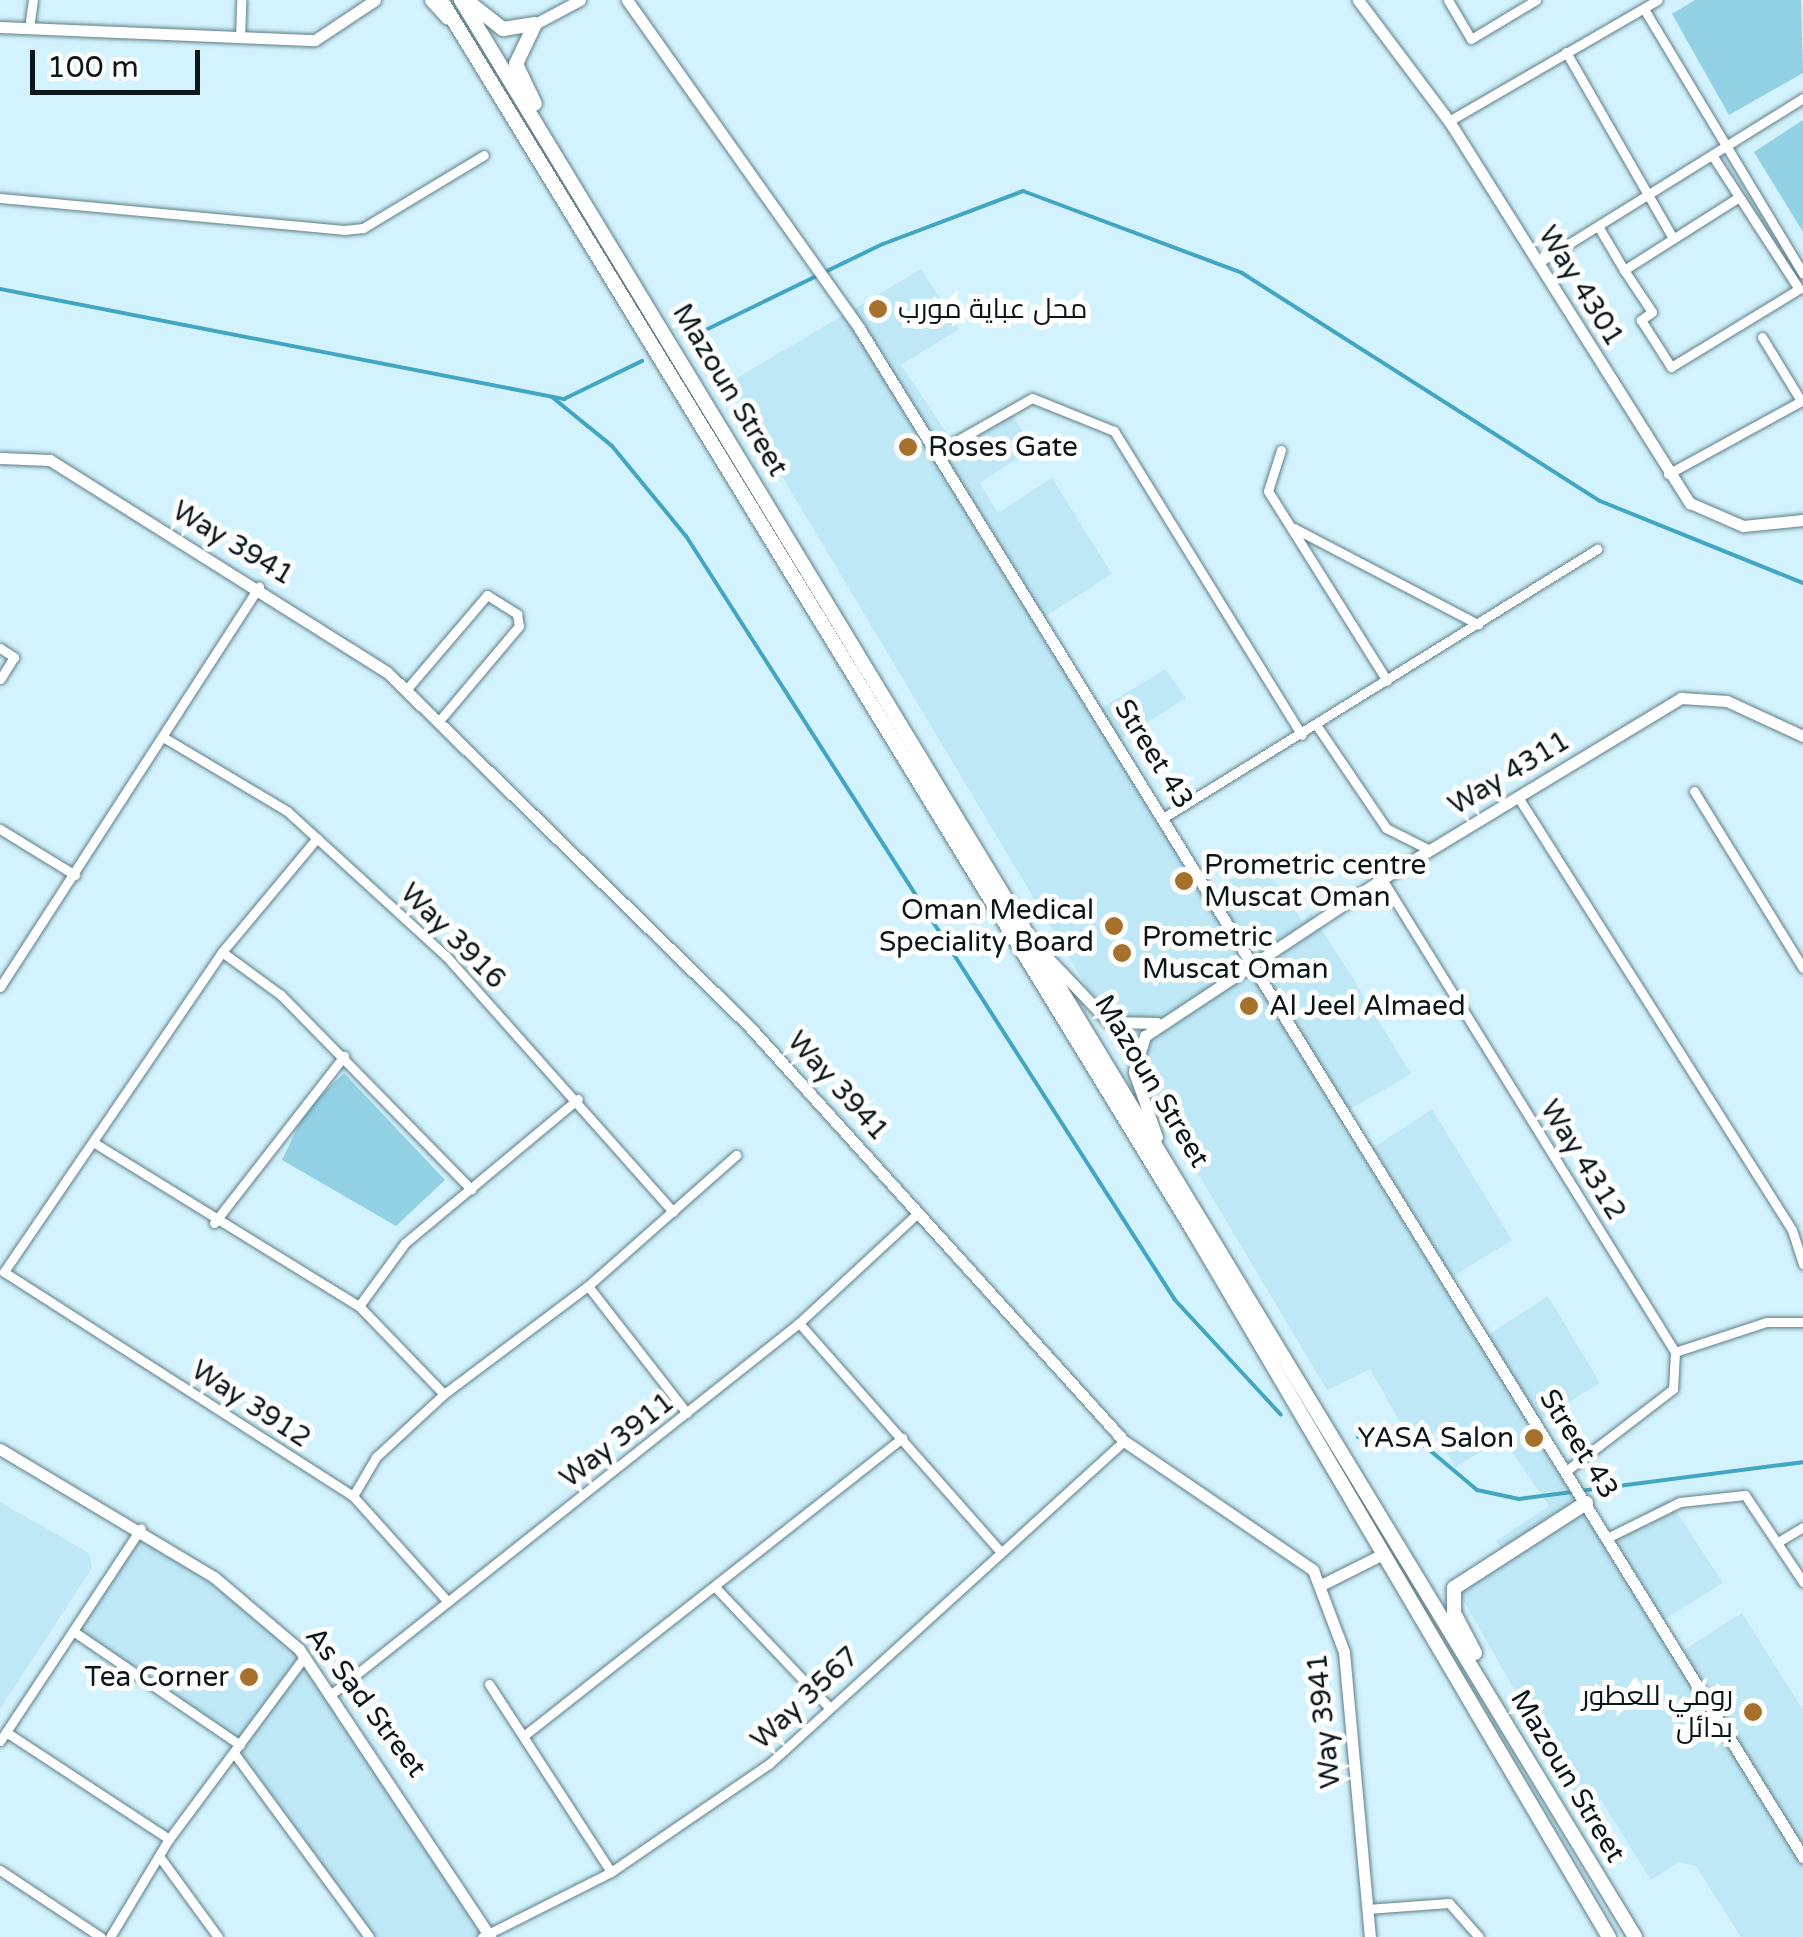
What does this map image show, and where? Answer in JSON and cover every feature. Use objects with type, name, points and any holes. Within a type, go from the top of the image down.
[{"type":"main road","name":"Mazoun Street","points":[[441,0],[1609,1937]]},
{"type":"main road","name":"Mazoun Street","points":[[464,0],[1157,1137],[1635,1937]]},
{"type":"main road","points":[[464,0],[502,29],[535,24]]},
{"type":"main road","points":[[535,24],[516,64],[570,177]]},
{"type":"main road","points":[[1537,1774],[1450,1596],[1586,1504]]},
{"type":"street","points":[[29,28],[33,0]]},
{"type":"street","points":[[240,38],[242,0]]},
{"type":"street","points":[[0,27],[314,40],[375,0]]},
{"type":"street","points":[[430,0],[468,44]]},
{"type":"street","points":[[535,24],[580,0]]},
{"type":"street","name":"Street 43","points":[[628,0],[824,273],[1253,960],[1803,1857]]},
{"type":"street","name":"Way 4301","points":[[1358,0],[1450,121],[1668,474],[1713,518],[1769,528],[1803,520]]},
{"type":"street","points":[[1448,0],[1471,39],[1536,0]]},
{"type":"street","points":[[1450,121],[1658,0]]},
{"type":"street","points":[[1644,8],[1803,274]]},
{"type":"street","points":[[1566,52],[1673,238]]},
{"type":"street","points":[[1538,263],[1803,98]]},
{"type":"street","points":[[0,198],[344,230],[363,228],[484,154]]},
{"type":"street","points":[[1598,226],[1652,312],[1642,320],[1671,367],[1799,289],[1712,155]]},
{"type":"street","points":[[1624,270],[1739,197]]},
{"type":"street","points":[[1668,474],[1802,401],[1762,337]]},
{"type":"street","points":[[937,452],[1032,398],[1114,431],[1302,735]]},
{"type":"street","points":[[1280,450],[1268,491],[1387,681]]},
{"type":"street","name":"Way 3941","points":[[0,458],[50,460],[260,587],[406,690],[722,998],[1124,1442],[1257,1525],[1324,1584],[1344,1652],[1370,1937]]},
{"type":"street","points":[[1294,528],[1478,624]]},
{"type":"street","points":[[1163,818],[1597,549]]},
{"type":"street","points":[[0,987],[260,587]]},
{"type":"street","points":[[406,690],[487,595],[518,614],[519,626],[439,721]]},
{"type":"street","points":[[0,648],[14,657],[0,679]]},
{"type":"street","name":"Way 4311","points":[[1157,1023],[1382,879],[1692,696],[1727,701],[1803,736]]},
{"type":"street","points":[[1317,726],[1386,828],[1430,850]]},
{"type":"street","name":"Way 3916","points":[[163,738],[212,759],[317,838],[446,956],[578,1099],[672,1212]]},
{"type":"street","points":[[1694,791],[1803,968]]},
{"type":"street","points":[[1518,797],[1792,1230],[1803,1264]]},
{"type":"street","points":[[0,828],[75,875]]},
{"type":"street","points":[[317,838],[222,952],[93,1142],[214,1223],[359,1306],[444,1394]]},
{"type":"street","name":"Way 4312","points":[[1382,879],[1675,1352]]},
{"type":"street","points":[[222,952],[344,1056],[470,1189]]},
{"type":"street","points":[[1048,958],[1109,1022],[1157,1023],[1134,1064],[1157,1137]]},
{"type":"street","points":[[214,1223],[344,1056]]},
{"type":"street","points":[[359,1306],[405,1243],[578,1099]]},
{"type":"street","name":"Way 3912","points":[[93,1142],[4,1272],[353,1496],[448,1602]]},
{"type":"street","points":[[353,1496],[376,1457],[444,1394],[588,1286],[736,1155]]},
{"type":"street","name":"Way 3911","points":[[334,1692],[799,1323],[919,1212]]},
{"type":"street","points":[[588,1286],[688,1413]]},
{"type":"street","points":[[1566,1471],[1673,1389],[1675,1352],[1766,1322],[1803,1322]]},
{"type":"street","points":[[799,1323],[1000,1551]]},
{"type":"street","points":[[526,1734],[902,1438]]},
{"type":"street","name":"Way 3567","points":[[487,1936],[611,1872],[769,1764],[827,1705],[1124,1442]]},
{"type":"street","name":"As Sad Street","points":[[0,1449],[141,1528],[260,1612],[334,1692],[487,1936]]},
{"type":"street","points":[[1608,1538],[1680,1502],[1740,1495],[1778,1542],[1803,1582]]},
{"type":"street","points":[[1778,1542],[1803,1527]]},
{"type":"street","points":[[141,1528],[3,1736],[169,1839]]},
{"type":"street","points":[[1324,1584],[1381,1554]]},
{"type":"street","points":[[716,1588],[827,1705]]},
{"type":"street","points":[[73,1631],[237,1749],[368,1937]]},
{"type":"street","points":[[110,1937],[169,1839],[304,1656]]},
{"type":"street","points":[[489,1684],[526,1734],[611,1872]]},
{"type":"street","points":[[159,1856],[218,1937]]},
{"type":"street","points":[[0,1870],[101,1937]]},
{"type":"street","points":[[1367,1908],[1450,1903],[1480,1937]]},
{"type":"shaded area","points":[[1695,0],[1801,0],[1803,73],[1729,115],[1672,14]]},
{"type":"shaded area","points":[[1803,120],[1803,232],[1754,152]]},
{"type":"shaded area","points":[[921,269],[959,329],[901,365],[952,441],[1006,407],[1034,448],[980,483],[998,513],[1052,478],[1112,574],[1041,619],[1097,711],[1165,669],[1186,698],[1117,741],[1211,891],[1261,861],[1303,922],[1311,913],[1354,980],[1411,1074],[1347,1111],[1370,1150],[1432,1109],[1512,1240],[1449,1279],[1485,1337],[1548,1296],[1600,1383],[1537,1422],[1608,1537],[1668,1499],[1723,1583],[1660,1622],[1679,1653],[1742,1613],[1803,1710],[1803,1937],[1741,1937],[1696,1866],[1679,1862],[1651,1880],[1601,1800],[1583,1810],[1454,1584],[1502,1549],[1496,1541],[1549,1506],[1503,1439],[1455,1467],[1435,1432],[1412,1444],[1370,1369],[1327,1390],[727,384]]},
{"type":"shaded area","points":[[344,1073],[445,1180],[396,1226],[282,1160],[306,1110]]},
{"type":"shaded area","points":[[0,1502],[89,1553],[92,1568],[0,1709]]},
{"type":"shaded area","points":[[141,1528],[261,1612],[334,1692],[463,1887],[482,1937],[368,1937],[234,1753],[240,1745],[73,1631]]},
{"type":"waterway","points":[[687,339],[883,244],[1023,191],[1242,273],[1600,501],[1803,583]]},
{"type":"waterway","points":[[0,289],[564,399],[642,361]]},
{"type":"waterway","points":[[552,397],[612,446],[686,536],[1175,1300],[1281,1415]]},
{"type":"waterway","points":[[1358,1437],[1420,1442],[1477,1490],[1519,1499],[1803,1462]]},
{"type":"place","name":"محل عباية مورب","points":[[878,309]]},
{"type":"place","name":"Roses Gate","points":[[908,447]]},
{"type":"place","name":"Prometric centre Muscat Oman","points":[[1184,881]]},
{"type":"place","name":"Oman Medical Speciality Board","points":[[1114,926]]},
{"type":"place","name":"Prometric Muscat Oman","points":[[1122,953]]},
{"type":"place","name":"Al Jeel Almaed","points":[[1249,1006]]},
{"type":"place","name":"YASA Salon","points":[[1534,1438]]},
{"type":"place","name":"Tea Corner","points":[[249,1677]]},
{"type":"place","name":"رومي للعطور بدائل","points":[[1753,1712]]}]
